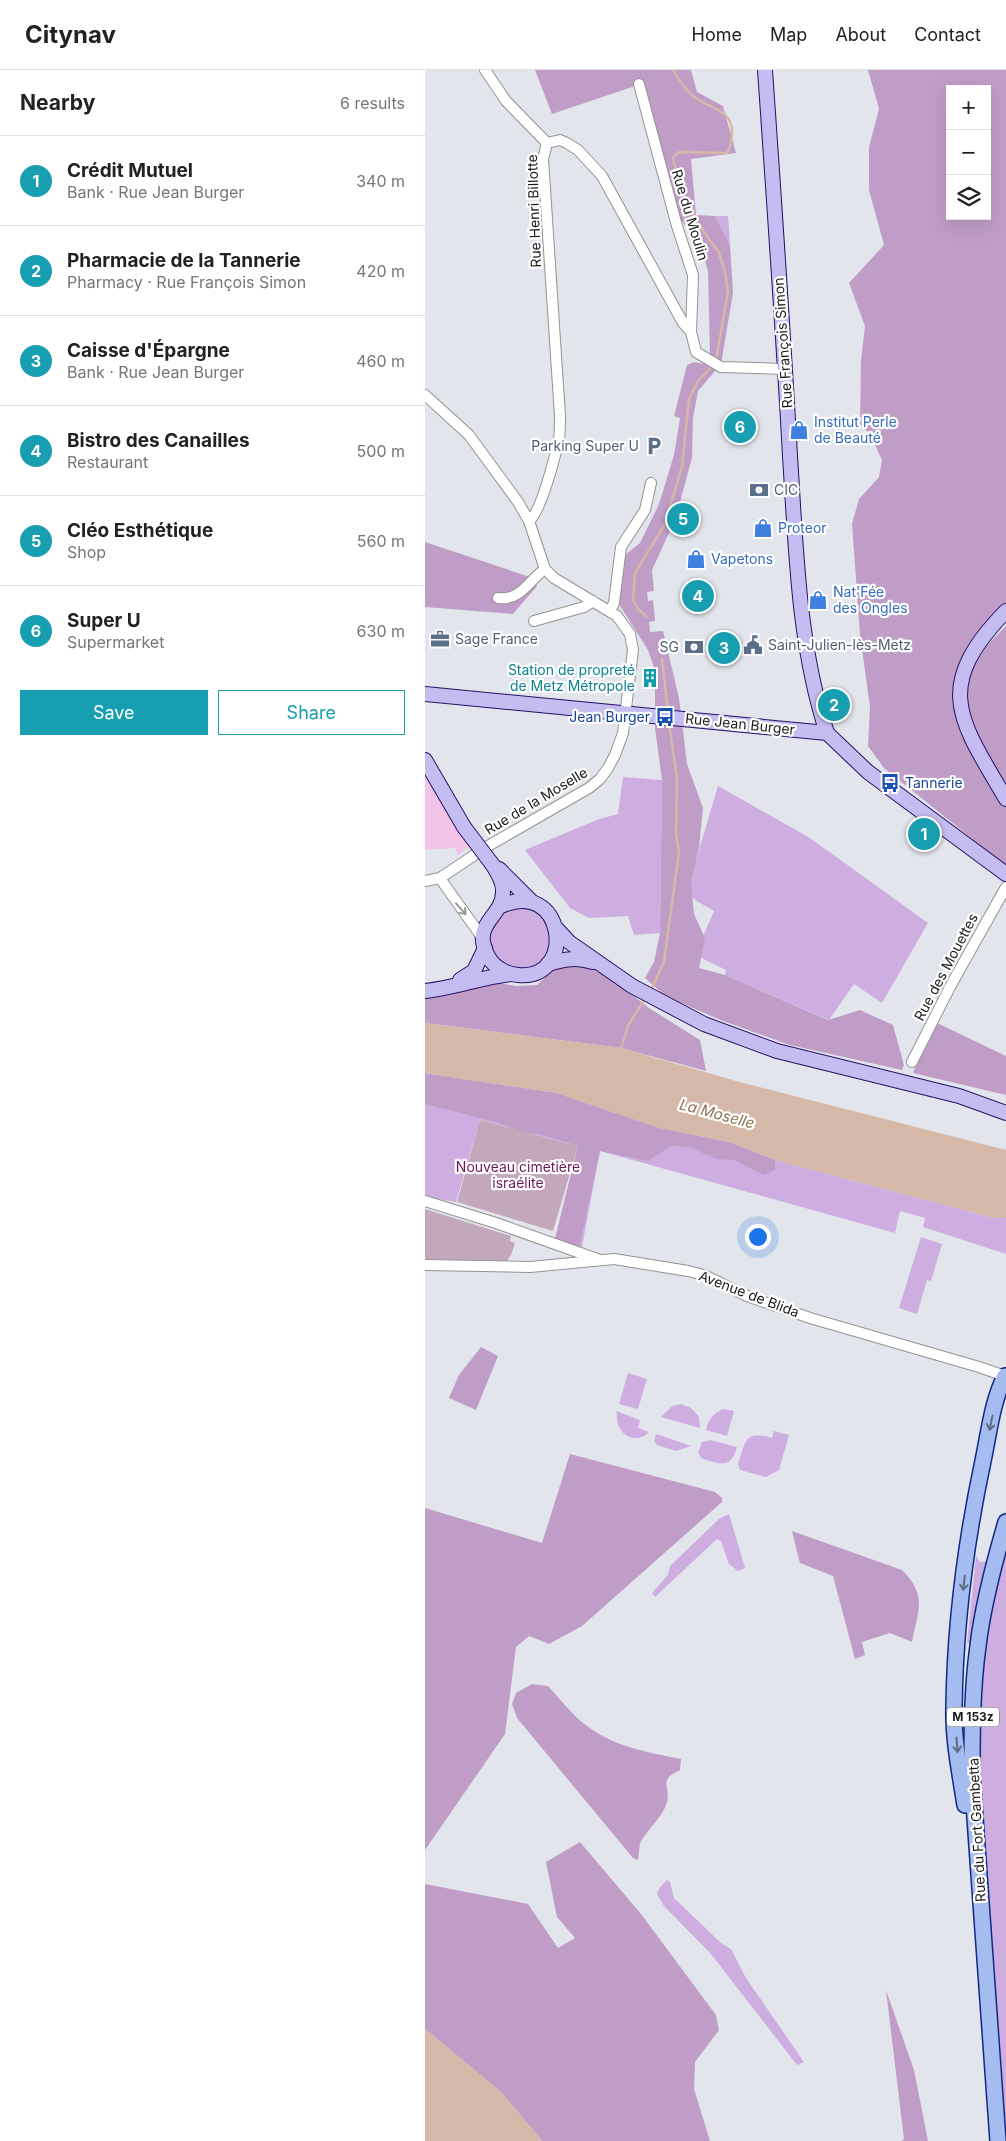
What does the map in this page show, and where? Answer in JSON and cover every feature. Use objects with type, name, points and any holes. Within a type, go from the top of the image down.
[{"type":"main road","name":"Rue François Simon","points":[[765,70],[792,485],[809,668],[827,733]]},
{"type":"main road","points":[[1006,611],[977,644],[969,657],[960,692],[961,710],[966,726],[1006,799]]},
{"type":"main road","name":"Rue Jean Burger","points":[[425,694],[827,733]]},
{"type":"main road","points":[[827,733],[868,772],[1006,874]]},
{"type":"main road","points":[[426,760],[464,827],[492,864],[501,881],[504,891],[499,907]]},
{"type":"main road","points":[[492,864],[532,902],[547,913],[557,929],[569,942],[632,986],[704,1024],[777,1051],[959,1096],[1005,1110]]},
{"type":"main road","points":[[443,989],[470,975],[479,963],[487,921],[499,907],[509,902],[532,902]]},
{"type":"main road","points":[[548,964],[555,954],[558,942],[557,929]]},
{"type":"main road","points":[[484,944],[490,960],[499,969],[511,974]]},
{"type":"main road","points":[[425,991],[463,985],[478,979],[511,974],[531,974],[548,964],[569,959],[582,959],[602,964]]},
{"type":"main road","points":[[982,1915],[970,1862],[954,1708],[968,1546],[996,1399],[1006,1374]]},
{"type":"main road","name":"Rue du Fort Gambetta","points":[[998,2141],[972,1776],[974,1690],[980,1628],[993,1568],[1006,1522]]},
{"type":"street","points":[[485,70],[506,101],[547,144]]},
{"type":"street","name":"Rue du Moulin","points":[[639,84],[677,226],[693,274],[691,332],[696,352],[701,357],[721,368],[785,369]]},
{"type":"street","name":"Rue Henri Billotte","points":[[529,521],[533,518],[538,507],[556,447],[560,416],[543,159],[547,144],[560,140],[567,143],[583,154],[602,176],[683,323],[691,332]]},
{"type":"street","points":[[425,395],[476,444],[529,521],[545,569],[520,594],[511,598],[498,598]]},
{"type":"street","points":[[610,611],[614,603],[621,547],[645,510],[651,483]]},
{"type":"street","name":"Rue de la Moselle","points":[[425,881],[440,878],[487,846],[595,784],[615,755],[627,714],[633,644],[624,624],[610,611],[554,578],[545,569]]},
{"type":"street","points":[[533,621],[584,607],[593,601]]},
{"type":"street","points":[[440,878],[454,901],[471,920],[484,944]]},
{"type":"street","name":"Rue des Mouettes","points":[[912,1062],[951,984],[1006,887]]},
{"type":"street","points":[[425,1201],[496,1223],[601,1260]]},
{"type":"street","name":"Avenue de Blida","points":[[425,1265],[530,1267],[614,1259],[704,1275],[747,1296],[810,1318],[1006,1374]]},
{"type":"shaded area","points":[[535,70],[691,70],[697,92],[723,106],[736,153],[691,159],[696,215],[715,216],[730,245],[733,293],[721,364],[698,391],[693,418],[692,458],[675,520],[652,570],[654,591],[647,592],[648,601],[653,600],[655,621],[649,622],[650,632],[663,631],[679,698],[687,764],[703,808],[699,848],[691,882],[694,914],[705,938],[699,968],[725,975],[828,1020],[860,1010],[893,1025],[904,1065],[902,1070],[790,1045],[723,1021],[665,996],[645,978],[654,962],[660,933],[662,780],[655,728],[655,671],[648,650],[617,601],[625,555],[640,543],[659,504],[674,455],[680,418],[674,416],[687,365],[694,362],[705,364],[710,354],[708,271],[700,244],[665,200],[635,86],[552,114]]},
{"type":"shaded area","points":[[868,70],[1006,70],[1006,603],[984,626],[973,659],[1006,626],[1006,866],[884,768],[868,746],[870,707],[860,635],[852,524],[859,499],[879,477],[882,460],[870,434],[860,425],[861,361],[865,326],[849,283],[884,245],[869,190],[869,147],[879,109]]},
{"type":"shaded area","points":[[715,216],[728,216],[730,245]]},
{"type":"shaded area","points":[[425,542],[530,577],[537,586],[513,614],[425,607]]},
{"type":"shaded area","points":[[425,773],[470,846],[457,856],[456,848],[425,850]]},
{"type":"shaded area","points":[[623,777],[662,780],[660,933],[634,935],[628,916],[589,918],[570,908],[525,850],[599,819],[618,814]]},
{"type":"shaded area","points":[[718,786],[810,838],[928,923],[882,1003],[854,984],[829,1020],[725,975],[726,970],[695,955],[714,911],[695,900],[687,890]]},
{"type":"shaded area","points":[[520,907],[532,909],[542,916],[549,926],[551,938],[549,950],[542,960],[532,967],[520,969],[508,967],[498,960],[491,950],[489,938],[491,926],[498,916],[508,909]]},
{"type":"shaded area","points":[[575,962],[598,968],[649,1008],[700,1040],[706,1071],[621,1048],[425,1023],[425,997],[444,996],[493,982],[516,986],[537,985],[552,971]]},
{"type":"shaded area","points":[[933,1021],[1006,1056],[1006,1095],[913,1073]]},
{"type":"shaded area","points":[[425,1073],[607,1111],[704,1137],[775,1160],[994,1218],[1006,1218],[1006,1254],[923,1227],[925,1218],[900,1211],[895,1233],[600,1151],[581,1252],[555,1239],[578,1146],[480,1120],[456,1202],[425,1197]]},
{"type":"shaded area","points":[[425,1073],[557,1093],[659,1128],[730,1142],[775,1160],[775,1170],[763,1175],[734,1160],[716,1159],[689,1147],[671,1146],[648,1161],[600,1151],[579,1248],[555,1239],[578,1146],[539,1134],[524,1133],[496,1122],[425,1104]]},
{"type":"shaded area","points":[[921,1237],[942,1244],[931,1281],[927,1280],[917,1314],[899,1308]]},
{"type":"shaded area","points":[[481,1347],[498,1356],[476,1410],[449,1398],[459,1375]]},
{"type":"shaded area","points":[[628,1373],[647,1379],[638,1409],[619,1404]]},
{"type":"shaded area","points":[[681,1404],[691,1408],[699,1417],[700,1428],[661,1417],[672,1406]]},
{"type":"shaded area","points":[[723,1409],[734,1411],[727,1436],[706,1430],[711,1417]]},
{"type":"shaded area","points":[[616,1411],[640,1420],[638,1428],[649,1432],[637,1438],[625,1434],[618,1425]]},
{"type":"shaded area","points":[[774,1431],[789,1435],[779,1470],[766,1477],[740,1470],[738,1464],[747,1439],[756,1435],[772,1438]]},
{"type":"shaded area","points":[[656,1434],[691,1446],[676,1451],[657,1445],[654,1441]]},
{"type":"shaded area","points":[[710,1440],[737,1447],[728,1462],[719,1463],[701,1458],[698,1453],[702,1442]]},
{"type":"shaded area","points":[[570,1454],[715,1492],[722,1498],[722,1502],[582,1626],[549,1644],[529,1636],[516,1647],[505,1734],[425,1850],[425,1508],[542,1543]]},
{"type":"shaded area","points":[[729,1514],[745,1568],[738,1571],[729,1564],[721,1541],[717,1539],[655,1597],[652,1593],[668,1575],[670,1566],[719,1519]]},
{"type":"shaded area","points":[[792,1531],[902,1570],[910,1579],[918,1596],[918,1612],[912,1642],[890,1633],[862,1642],[865,1655],[855,1659],[833,1576],[800,1563]]},
{"type":"shaded area","points":[[1006,1544],[1006,2138],[979,1776],[980,1709],[985,1645]]},
{"type":"shaded area","points":[[976,1556],[980,1562],[990,1561],[972,1645],[967,1642]]},
{"type":"shaded area","points":[[532,1684],[548,1686],[578,1719],[605,1737],[629,1747],[681,1759],[680,1770],[669,1777],[666,1784],[668,1796],[665,1807],[640,1844],[638,1860],[633,1858],[517,1718],[512,1704],[516,1693]]},
{"type":"shaded area","points":[[580,1842],[641,1914],[716,2015],[719,2030],[695,2062],[694,2089],[710,2141],[542,2141],[502,2093],[425,2029],[425,1884],[528,1904],[558,1948],[575,1938],[557,1917],[546,1862]]},
{"type":"shaded area","points":[[667,1880],[670,1882],[674,1898],[721,1943],[731,1949],[746,1978],[804,2062],[797,2065],[711,1954],[664,1906],[657,1894],[660,1887]]},
{"type":"shaded area","points":[[886,1990],[914,2070],[928,2141],[901,2141],[904,2139]]},
{"type":"green space","name":"Nouveau cimetière israélite","points":[[480,1120],[578,1146],[553,1231],[457,1202]]},
{"type":"green space","points":[[425,1209],[511,1236],[510,1241],[515,1243],[511,1255],[507,1261],[425,1259]]},
{"type":"water","name":"La Moselle","points":[[425,1023],[621,1048],[743,1083],[1006,1150],[1006,1218],[994,1218],[775,1160],[730,1142],[659,1128],[557,1093],[425,1073]]},
{"type":"water","points":[[425,2029],[502,2093],[542,2141],[425,2141]]},
{"type":"waterway","points":[[673,70],[691,94],[721,112],[729,120],[731,126],[731,142],[727,153],[679,152],[673,158],[681,192],[697,222],[719,253],[725,272],[728,292],[716,360]]},
{"type":"waterway","points":[[647,617],[638,609],[633,600],[635,573],[665,524],[682,466],[689,399],[698,381],[713,365]]},
{"type":"waterway","points":[[662,659],[668,712]]},
{"type":"waterway","points":[[651,990],[664,962],[679,852],[676,835],[677,780],[669,722]]},
{"type":"waterway","points":[[621,1049],[628,1026],[645,998]]},
{"type":"place","name":"Super U","points":[[740,427]]},
{"type":"place","name":"Institut Perle de Beauté","points":[[799,430]]},
{"type":"place","name":"Parking Super U","points":[[654,446]]},
{"type":"place","name":"CIC","points":[[759,490]]},
{"type":"place","name":"Cléo Esthétique","points":[[683,519]]},
{"type":"place","name":"Proteor","points":[[763,528]]},
{"type":"place","name":"Vapetons","points":[[696,559]]},
{"type":"place","name":"Bistro des Canailles","points":[[698,596]]},
{"type":"place","name":"Nat'Fée des Ongles","points":[[818,600]]},
{"type":"place","name":"Sage France","points":[[440,639]]},
{"type":"place","name":"Saint-Julien-lès-Metz","points":[[753,645]]},
{"type":"place","name":"SG","points":[[694,647]]},
{"type":"place","name":"Caisse d'Épargne","points":[[724,648]]},
{"type":"place","name":"Station de propreté de Metz Métropole","points":[[650,678]]},
{"type":"place","name":"Pharmacie de la Tannerie","points":[[834,705]]},
{"type":"place","name":"Jean Burger","points":[[665,717]]},
{"type":"place","name":"Tannerie","points":[[890,783]]},
{"type":"place","name":"Crédit Mutuel","points":[[924,834]]}]
